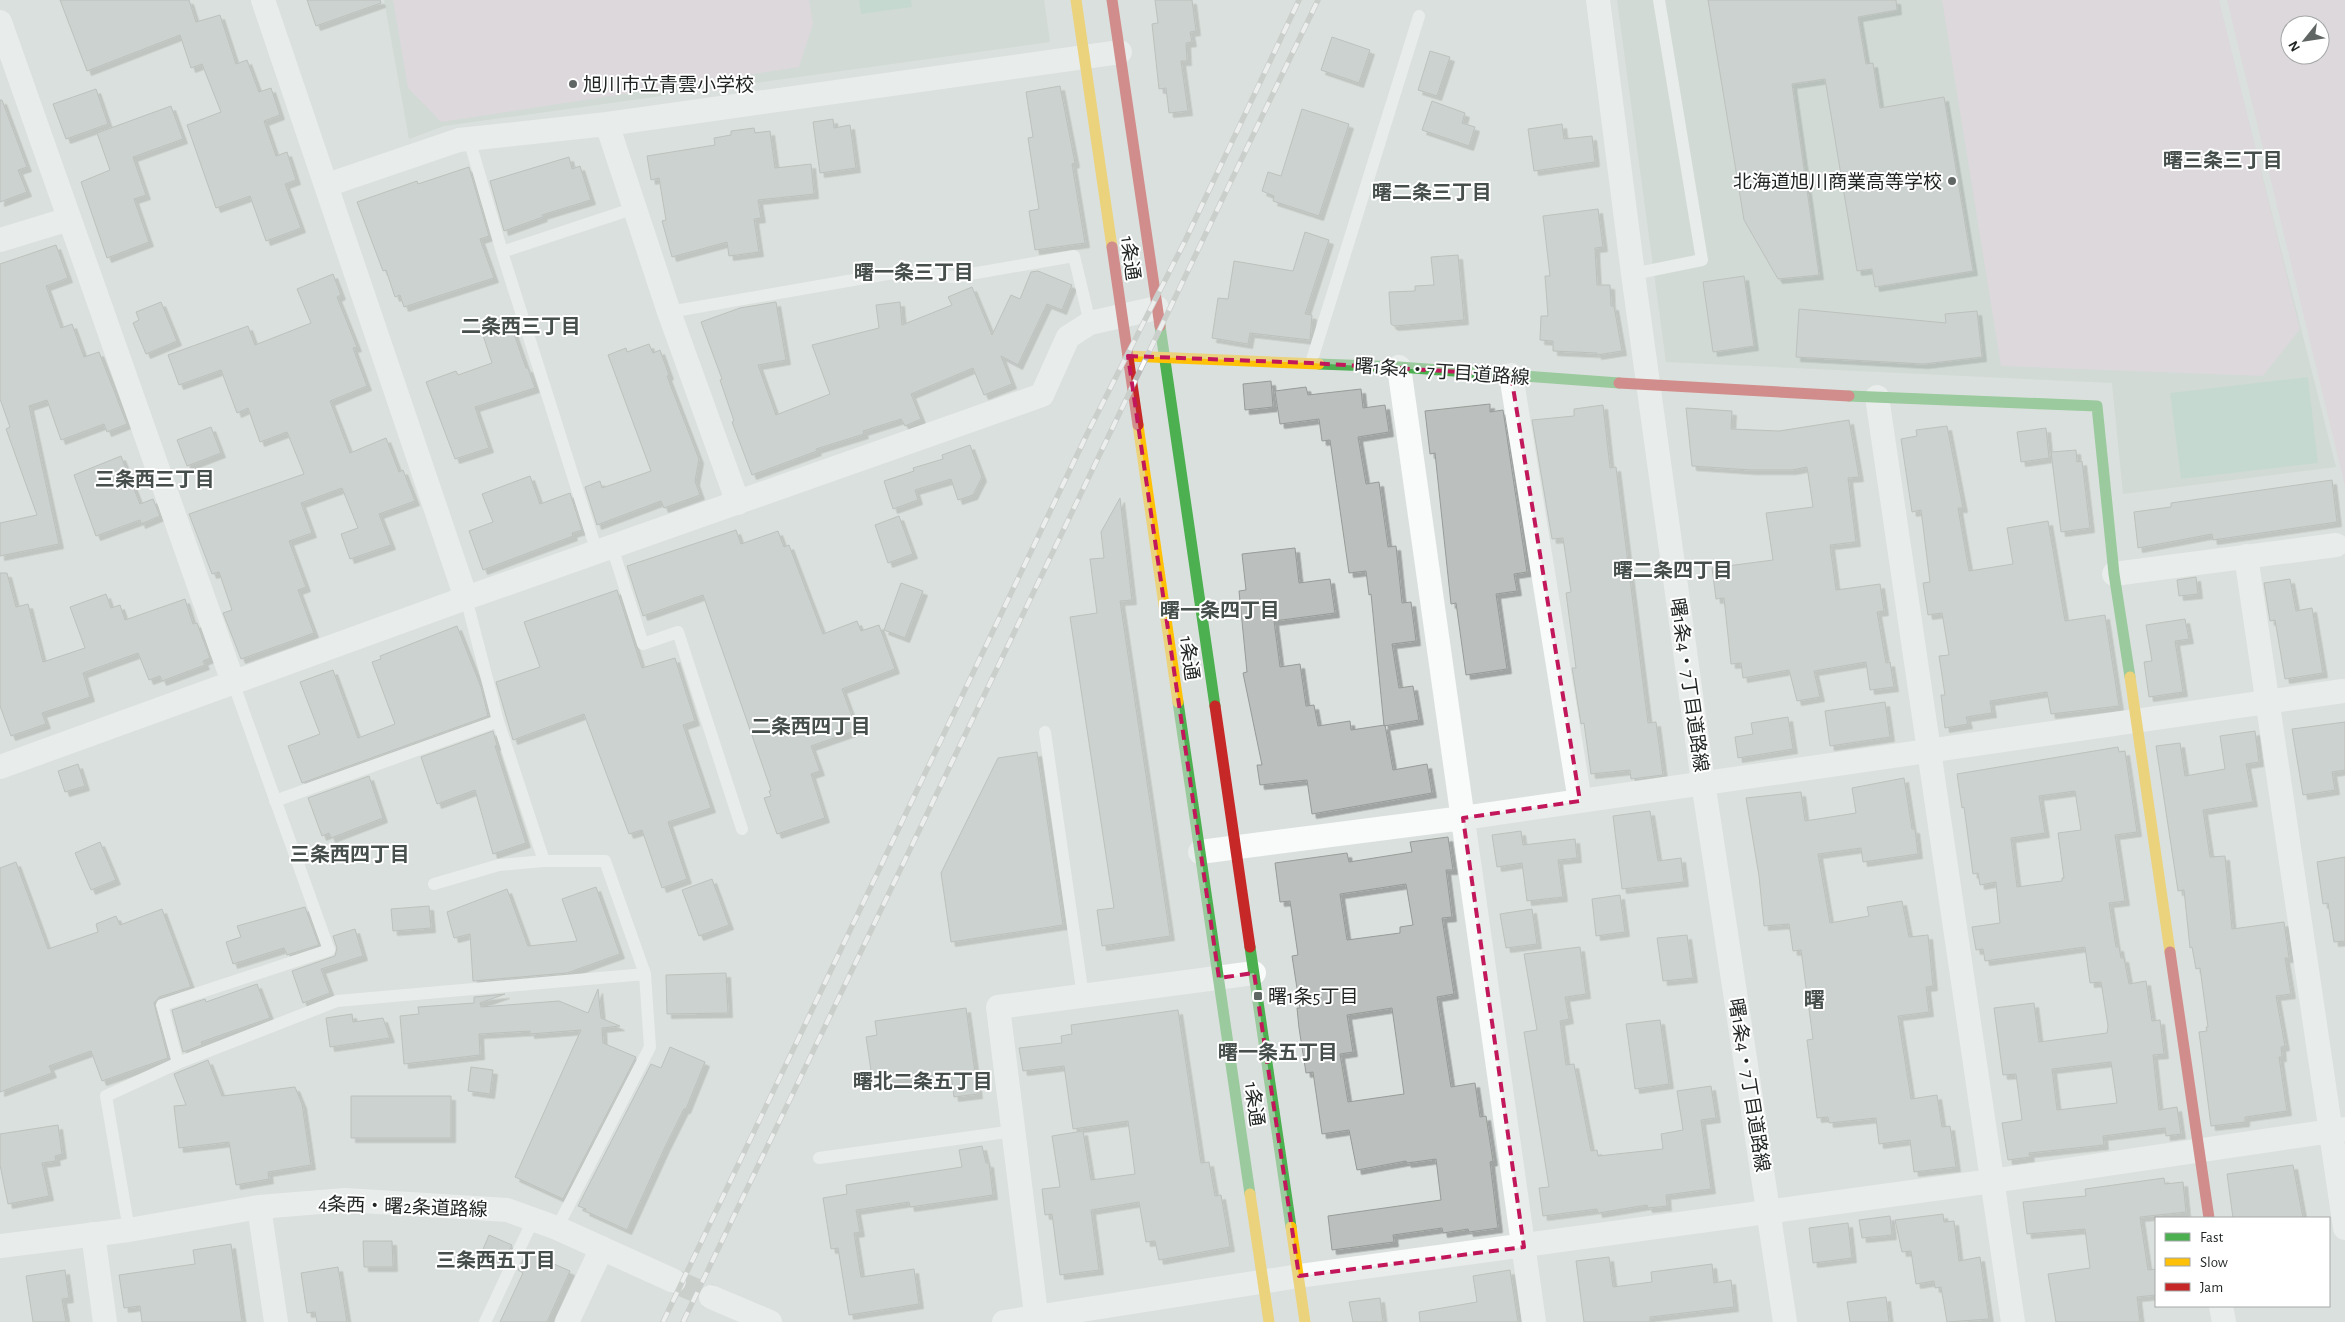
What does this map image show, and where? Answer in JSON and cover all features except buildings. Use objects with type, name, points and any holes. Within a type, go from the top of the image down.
[{"type":"street","points":[[263,0],[466,598]]},
{"type":"street","name":"1条通","points":[[1076,0],[1269,1322]]},
{"type":"street","name":"1条通","points":[[1112,0],[1305,1322]]},
{"type":"street","points":[[1598,0],[1632,274],[1648,385],[2096,406],[2114,574],[2138,722],[2209,1217]]},
{"type":"street","points":[[0,22],[233,682]]},
{"type":"street","points":[[327,185],[459,140],[607,124],[1120,52]]},
{"type":"street","points":[[607,124],[669,312],[738,503]]},
{"type":"street","points":[[0,240],[69,219]]},
{"type":"street","points":[[0,768],[466,598],[1042,395],[1068,337],[1090,323],[1157,308]]},
{"type":"street","name":"曙1条4・7丁目道路線","points":[[1128,356],[1180,360],[1399,367],[1648,385],[1704,782],[1785,1322]]},
{"type":"street","points":[[1399,367],[1534,1322]]},
{"type":"street","points":[[1511,375],[1580,800]]},
{"type":"street","points":[[1877,397],[2013,1322]]},
{"type":"street","points":[[2114,574],[2336,545]]},
{"type":"street","points":[[2246,556],[2267,702],[2338,1130],[2345,1228]]},
{"type":"street","points":[[1200,852],[1463,818],[2344,691]]},
{"type":"street","points":[[1037,1320],[998,1008],[1254,973]]},
{"type":"street","points":[[1004,1322],[1037,1320],[1299,1276],[1992,1181],[2338,1130]]},
{"type":"street","name":"4条西・曙2条道路線","points":[[0,1246],[129,1230],[259,1207],[345,1200],[507,1210],[557,1228],[674,1281]]},
{"type":"street","points":[[259,1207],[276,1322]]},
{"type":"street","points":[[93,1234],[105,1322]]},
{"type":"street","points":[[567,1322],[602,1248]]},
{"type":"street","points":[[711,1297],[738,1316],[770,1322]]},
{"type":"street","points":[[2221,1307],[2224,1322]]},
{"type":"lane","points":[[1632,274],[1702,260],[1659,0]]},
{"type":"lane","points":[[1311,363],[1419,16]]},
{"type":"lane","points":[[469,139],[502,252],[604,550],[643,644],[678,632],[742,829]]},
{"type":"lane","points":[[502,252],[635,208]]},
{"type":"lane","points":[[669,312],[905,271],[953,278],[1074,256],[1090,323]]},
{"type":"lane","points":[[466,598],[498,721],[544,861]]},
{"type":"lane","points":[[178,1063],[162,1006],[329,950],[233,682]]},
{"type":"lane","points":[[275,801],[498,721]]},
{"type":"lane","points":[[1045,732],[1083,996]]},
{"type":"lane","points":[[434,884],[499,865],[544,861],[605,862],[645,974],[650,1047],[557,1228]]},
{"type":"lane","points":[[129,1230],[106,1096],[178,1063],[336,1001],[645,974]]},
{"type":"lane","points":[[819,1158],[1014,1131]]},
{"type":"lane","points":[[485,1322],[533,1220]]},
{"type":"highlighted area","points":[[1128,356],[1311,363],[1511,375],[1580,801],[1463,818],[1524,1247],[1299,1276],[1254,973],[1219,978]]},
{"type":"shaded area","name":"旭川市立青雲小学校","points":[[384,0],[1044,0],[1050,42],[444,126],[409,139]]},
{"type":"shaded area","name":"旭川市立青雲小学校","points":[[393,0],[809,0],[813,24],[799,67],[441,122],[408,88]]},
{"type":"shaded area","points":[[859,0],[911,0],[912,7],[861,14]]},
{"type":"shaded area","name":"北海道旭川商業高等学校","points":[[1617,0],[2218,0],[2336,467],[2123,494],[2112,383],[1666,362]]},
{"type":"shaded area","points":[[1942,0],[2219,0],[2300,329],[2263,376],[2001,366]]},
{"type":"shaded area","points":[[2227,0],[2345,0],[2345,486]]},
{"type":"shaded area","points":[[2308,377],[2318,463],[2181,479],[2170,393]]},
{"type":"tunnel","points":[[674,1281],[711,1297]]},
{"type":"railway","points":[[663,1322],[1089,430],[1185,241],[1299,0]]},
{"type":"railway","points":[[683,1322],[1318,0]]},
{"type":"traffic: fast","points":[[1160,326],[1215,706]]},
{"type":"traffic: fast","points":[[1319,364],[1399,367],[1619,383]]},
{"type":"traffic: fast","points":[[1849,396],[2097,406],[2114,574],[2130,677]]},
{"type":"traffic: fast","points":[[1178,702],[1250,1194]]},
{"type":"traffic: fast","points":[[1250,947],[1291,1227]]},
{"type":"traffic: slow","points":[[1076,0],[1112,247]]},
{"type":"traffic: slow","points":[[1128,356],[1319,364]]},
{"type":"traffic: slow","points":[[1138,425],[1178,702]]},
{"type":"traffic: slow","points":[[2130,677],[2170,952]]},
{"type":"traffic: slow","points":[[1250,1194],[1269,1322]]},
{"type":"traffic: slow","points":[[1291,1227],[1305,1322]]},
{"type":"traffic: jam","points":[[1112,0],[1160,326]]},
{"type":"traffic: jam","points":[[1112,247],[1138,425]]},
{"type":"traffic: jam","points":[[1619,383],[1849,396]]},
{"type":"traffic: jam","points":[[1215,706],[1250,947]]},
{"type":"traffic: jam","points":[[2170,952],[2209,1217]]},
{"type":"place","name":"旭川市立青雲小学校","points":[[573,84]]},
{"type":"place","name":"北海道旭川商業高等学校","points":[[1952,181]]},
{"type":"place","name":"曙1条5丁目","points":[[1258,996]]},
{"type":"district","name":"曙三条三丁目","points":[[2223,160]]},
{"type":"district","name":"曙二条三丁目","points":[[1432,192]]},
{"type":"district","name":"曙一条三丁目","points":[[914,272]]},
{"type":"district","name":"二条西三丁目","points":[[521,326]]},
{"type":"district","name":"三条西三丁目","points":[[155,479]]},
{"type":"district","name":"曙二条四丁目","points":[[1673,570]]},
{"type":"district","name":"曙一条四丁目","points":[[1220,610]]},
{"type":"district","name":"二条西四丁目","points":[[811,726]]},
{"type":"district","name":"三条西四丁目","points":[[350,854]]},
{"type":"district","name":"曙","points":[[1814,1000]]},
{"type":"district","name":"曙一条五丁目","points":[[1278,1052]]},
{"type":"district","name":"曙北二条五丁目","points":[[923,1081]]},
{"type":"district","name":"三条西五丁目","points":[[496,1260]]}]
